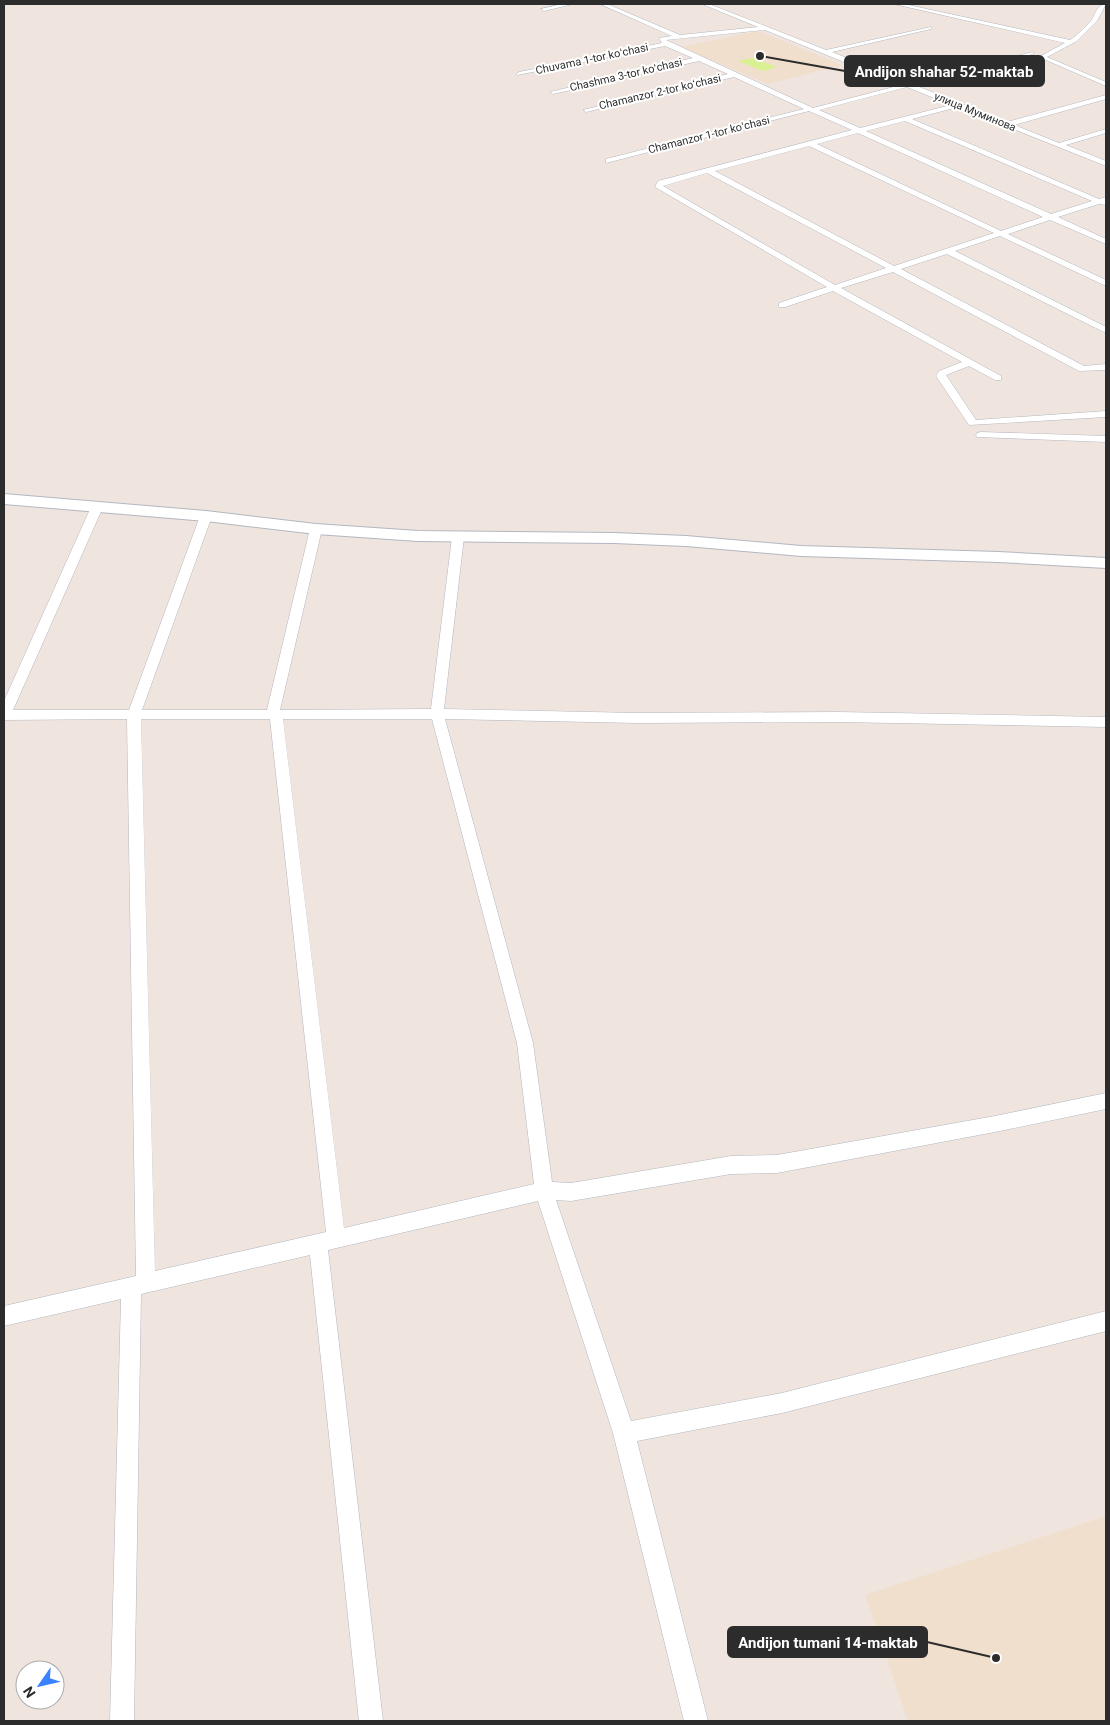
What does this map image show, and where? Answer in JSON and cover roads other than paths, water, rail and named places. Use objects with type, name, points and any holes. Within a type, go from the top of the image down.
[{"type":"street","points":[[544,9],[570,4]]},
{"type":"street","points":[[603,4],[680,38],[767,28]]},
{"type":"street","name":"улица Муминова","points":[[705,4],[1106,164]]},
{"type":"street","points":[[897,4],[1070,42]]},
{"type":"street","points":[[1106,4],[1100,9],[1095,20],[1070,42],[1042,57],[1106,84]]},
{"type":"street","points":[[826,52],[929,28]]},
{"type":"street","name":"Chuvama 1-tor koʻchasi","points":[[666,44],[661,39],[680,38]]},
{"type":"street","points":[[666,44],[1106,242]]},
{"type":"street","name":"Chuvama 1-tor koʻchasi","points":[[519,74],[666,44]]},
{"type":"street","name":"Chamanzor 1-tor koʻchasi","points":[[608,161],[1031,53]]},
{"type":"street","name":"Chashma 3-tor koʻchasi","points":[[553,92],[699,59]]},
{"type":"street","name":"Chamanzor 2-tor koʻchasi","points":[[586,110],[734,75]]},
{"type":"street","points":[[1008,124],[1106,97]]},
{"type":"street","points":[[958,105],[708,170],[661,183],[659,187],[834,288],[998,378]]},
{"type":"street","points":[[906,119],[1104,201]]},
{"type":"street","points":[[1059,145],[1106,131]]},
{"type":"street","points":[[811,144],[1106,283]]},
{"type":"street","points":[[708,170],[1082,369],[1106,367]]},
{"type":"street","points":[[782,305],[1104,201]]},
{"type":"street","points":[[948,251],[1106,330]]},
{"type":"street","points":[[970,362],[941,376],[973,423],[1106,414]]},
{"type":"street","points":[[980,435],[1106,439]]},
{"type":"street","points":[[4,499],[206,516],[316,529],[458,537],[519,536],[686,541],[801,551],[1106,563]]},
{"type":"street","points":[[97,507],[4,715],[437,714],[638,718],[838,716],[1106,722]]},
{"type":"street","points":[[122,1721],[138,1284],[134,714],[206,516]]},
{"type":"street","points":[[316,529],[273,709],[276,715],[327,1240],[371,1721]]},
{"type":"street","points":[[458,537],[437,714],[525,1043],[544,1191],[624,1433],[696,1721]]},
{"type":"street","points":[[4,1316],[544,1191],[571,1192],[731,1165],[777,1164],[995,1124],[1106,1101]]},
{"type":"street","points":[[624,1433],[782,1403],[1106,1320]]},
{"type":"place","name":"Andijon shahar 52-maktab","points":[[760,56]]},
{"type":"place","name":"Andijon tumani 14-maktab","points":[[996,1658]]}]
